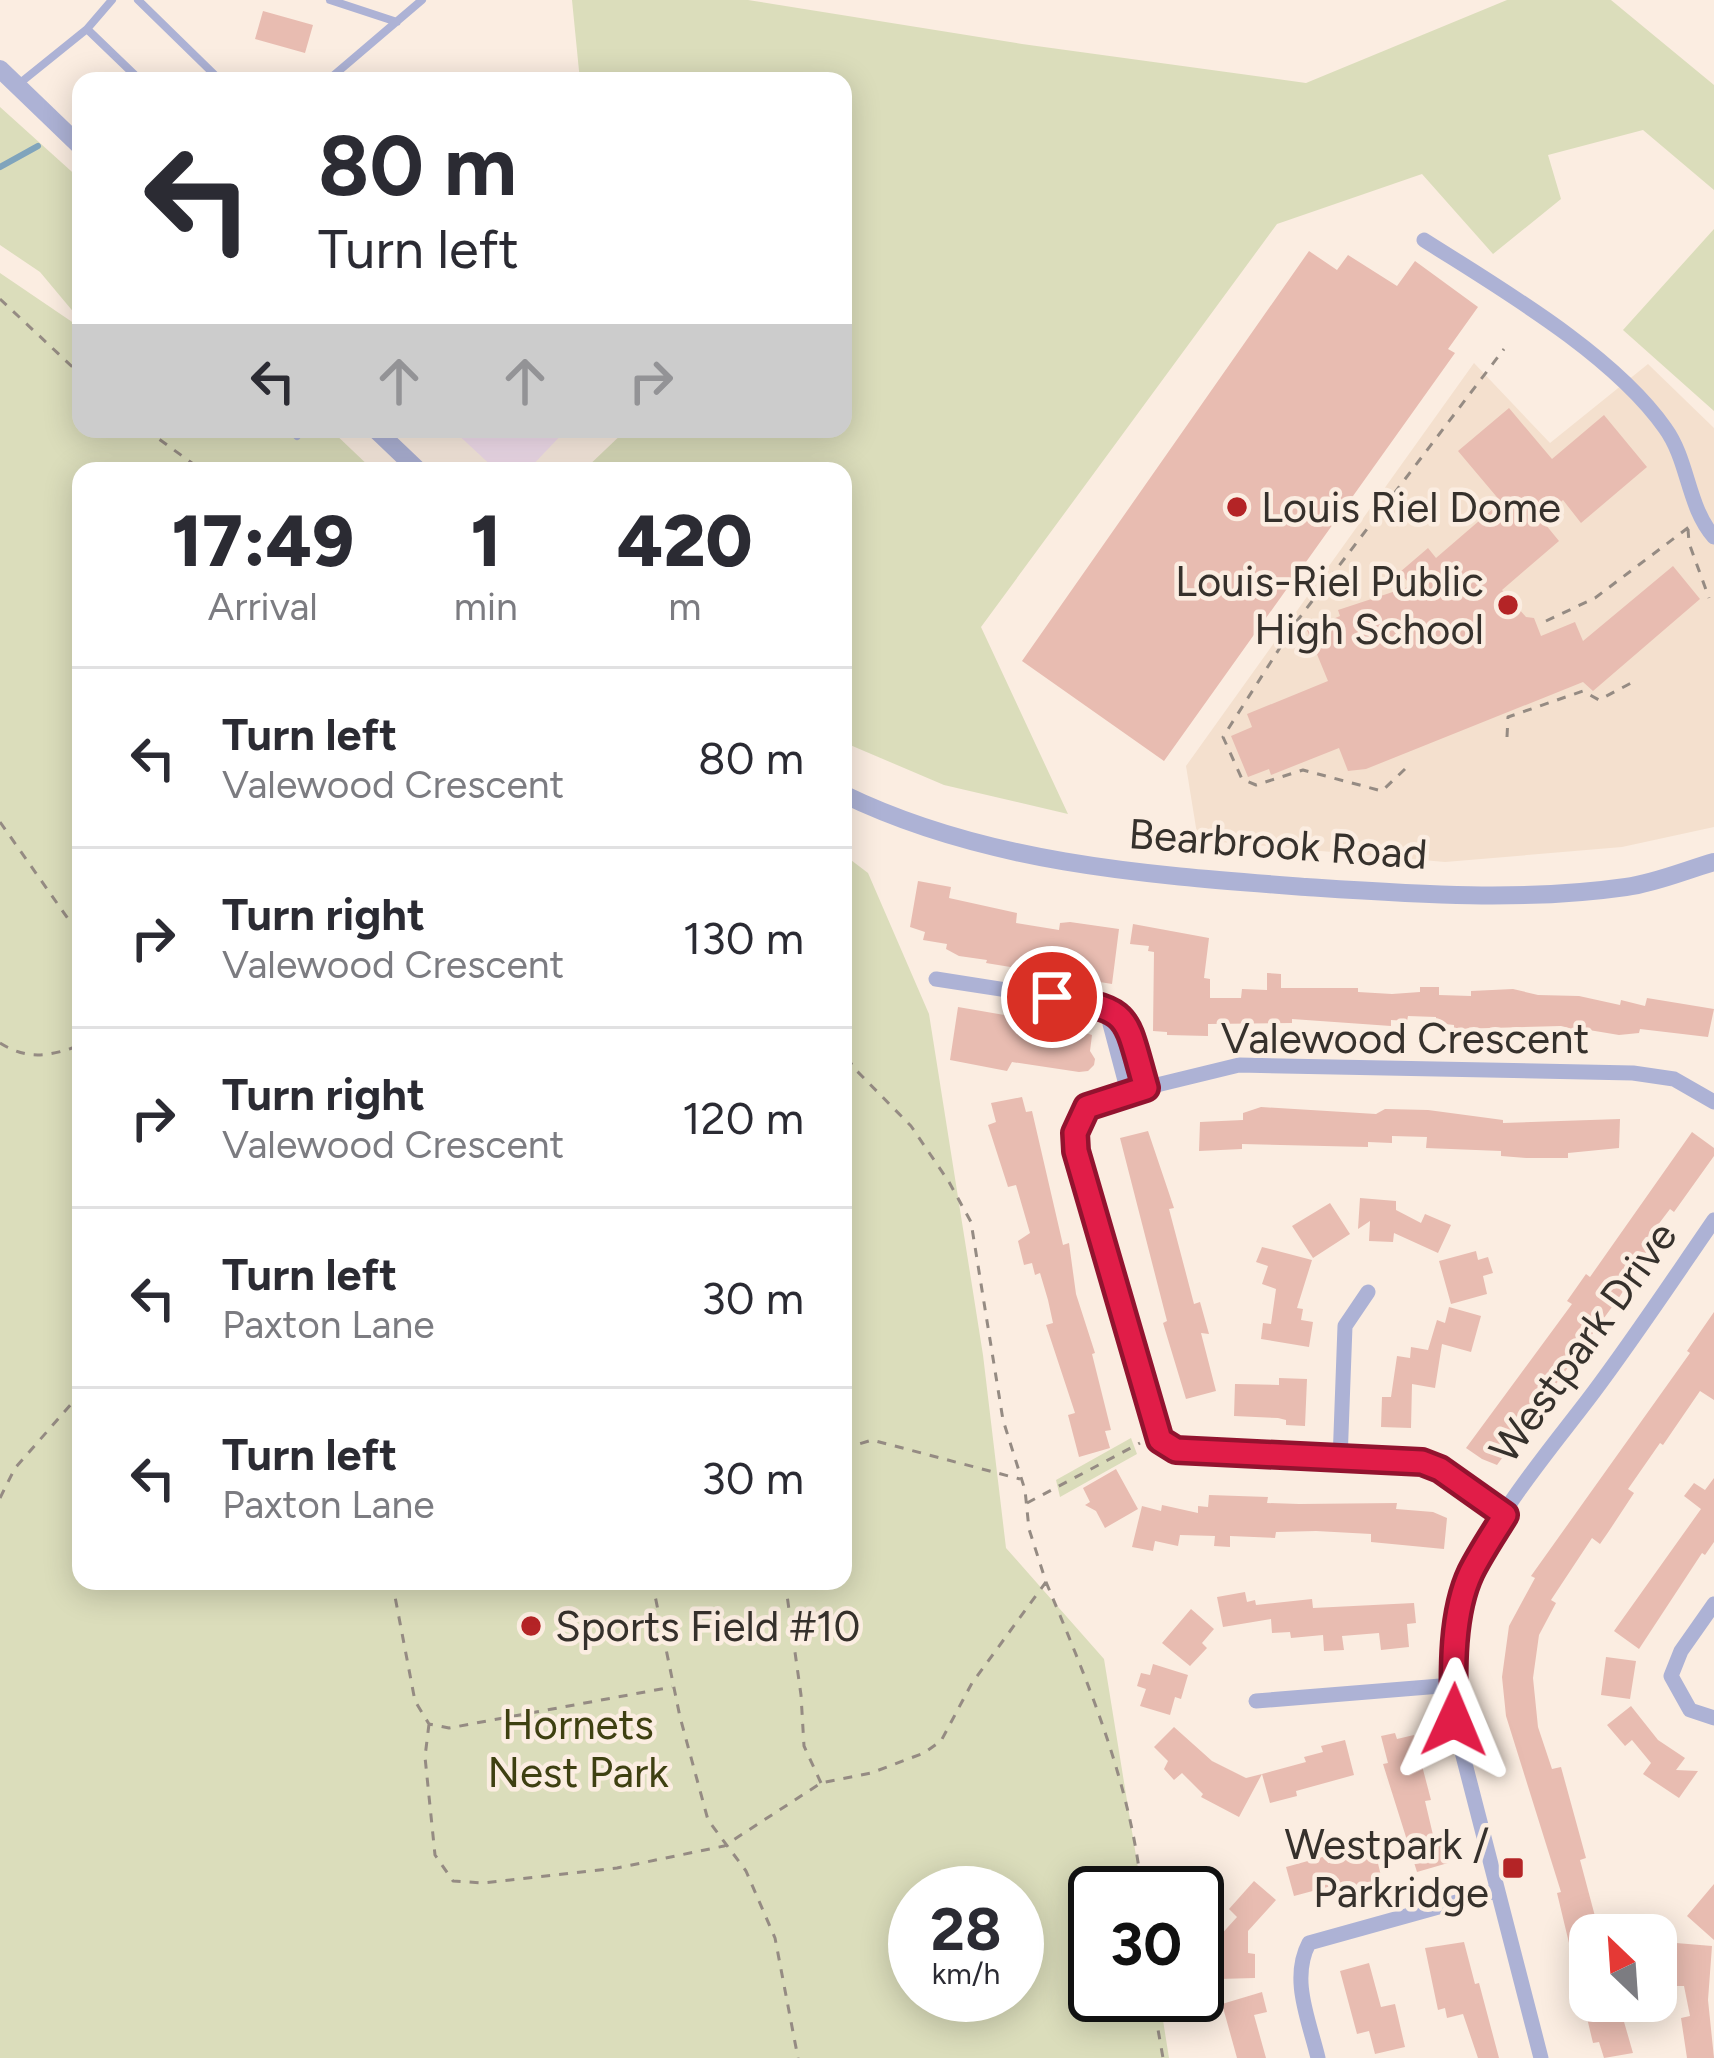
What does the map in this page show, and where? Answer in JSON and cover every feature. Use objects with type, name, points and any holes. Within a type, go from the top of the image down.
[{"type":"street","points":[[0,69],[72,138]]},
{"type":"street","points":[[1424,240],[1538,315],[1651,407],[1670,436],[1695,524],[1714,537]]},
{"type":"street","points":[[384,438],[410,462]]},
{"type":"street","name":"Bearbrook Road","points":[[852,798],[882,813],[1011,854],[1200,879],[1354,890],[1556,895],[1632,886],[1714,862]]},
{"type":"street","points":[[936,980],[1116,1011],[1127,1022],[1146,1088]]},
{"type":"street","points":[[1116,1011],[1110,1024],[1128,1092]]},
{"type":"street","name":"Valewood Crescent","points":[[1158,1433],[1076,1151],[1075,1133],[1087,1107],[1239,1065],[1633,1073],[1674,1078],[1714,1102]]},
{"type":"street","name":"Westpark Drive","points":[[1540,2058],[1454,1720],[1462,1598],[1471,1572],[1542,1456],[1592,1394],[1714,1220]]},
{"type":"street","points":[[1340,1461],[1345,1326],[1368,1292]]},
{"type":"street","points":[[1158,1433],[1160,1440],[1176,1450],[1422,1462],[1440,1469],[1505,1515]]},
{"type":"street","points":[[1714,1604],[1681,1651],[1671,1676],[1690,1710],[1714,1718]]},
{"type":"street","points":[[1256,1701],[1454,1685]]},
{"type":"street","points":[[1318,2058],[1299,1980],[1301,1958],[1309,1942],[1496,1891]]},
{"type":"lane","points":[[17,86],[87,29],[112,0]]},
{"type":"lane","points":[[138,0],[212,72]]},
{"type":"lane","points":[[330,0],[398,22]]},
{"type":"lane","points":[[338,72],[422,0]]},
{"type":"lane","points":[[87,29],[131,72]]},
{"type":"path","points":[[0,299],[72,367]]},
{"type":"path","points":[[1405,769],[1382,791],[1303,770],[1256,784],[1242,779],[1223,737],[1297,620],[1343,566],[1504,349]]},
{"type":"path","points":[[158,438],[191,462]]},
{"type":"path","points":[[1695,524],[1689,543],[1709,598]]},
{"type":"path","points":[[1546,621],[1595,598],[1695,524]]},
{"type":"path","points":[[1507,737],[1508,717],[1583,691],[1599,700],[1633,682]]},
{"type":"path","points":[[0,822],[71,923]]},
{"type":"path","points":[[0,1043],[29,1056],[50,1056],[72,1048]]},
{"type":"path","points":[[852,1065],[911,1126],[970,1222],[1003,1420],[1021,1479],[1029,1528],[1099,1710],[1126,1805],[1137,1866]]},
{"type":"path","points":[[0,1498],[15,1468],[72,1403]]},
{"type":"path","points":[[1026,1503],[1158,1433]]},
{"type":"path","points":[[852,1446],[872,1440],[1021,1479]]},
{"type":"path","points":[[394,1590],[415,1701],[429,1724],[425,1757],[435,1855],[453,1882],[483,1883],[616,1868],[724,1846],[821,1784],[871,1773],[924,1753],[941,1741],[972,1683],[1046,1582]]},
{"type":"path","points":[[654,1590],[708,1820],[746,1871],[775,1938],[798,2058]]},
{"type":"path","points":[[786,1590],[804,1746],[821,1784]]},
{"type":"path","points":[[429,1724],[449,1728],[674,1687]]},
{"type":"path","points":[[1156,2022],[1162,2058]]},
{"type":"shaded area","name":"Louis-Riel Public High School","points":[[1474,363],[1550,443],[1648,364],[1714,428],[1714,827],[1622,847],[1445,862],[1198,840],[1186,766]]},
{"type":"shaded area","points":[[462,438],[558,438],[536,462],[487,462]]},
{"type":"green space","points":[[572,0],[748,0],[1306,83],[1507,0],[1611,0],[1714,85],[1714,190],[1643,130],[1548,155],[1561,199],[1493,254],[1422,174],[1277,224],[981,627],[1068,814],[944,785],[852,746],[852,462],[592,462],[618,438],[852,438],[852,72],[579,72]]},
{"type":"green space","points":[[0,107],[72,172],[72,310],[40,272],[0,245]]},
{"type":"green space","points":[[1714,229],[1714,411],[1623,330]]},
{"type":"green space","name":"Hornets Nest Park","points":[[0,273],[72,322],[72,438],[339,438],[365,462],[72,462],[72,1590],[852,1590],[852,861],[868,873],[929,1014],[983,1355],[1006,1548],[1104,1659],[1138,1866],[1068,1866],[1068,2022],[1163,2022],[1169,2058],[0,2058]]},
{"type":"green space","points":[[1131,1438],[1137,1454],[1060,1497],[1056,1480]]},
{"type":"building","points":[[263,11],[313,25],[305,53],[255,39]]},
{"type":"building","name":"Louis Riel Dome","points":[[1309,251],[1337,270],[1348,255],[1397,286],[1415,261],[1478,307],[1448,349],[1455,353],[1164,761],[1022,661]]},
{"type":"building","points":[[1509,408],[1552,459],[1604,415],[1647,467],[1581,523],[1563,500],[1541,519],[1559,541],[1502,590],[1526,617],[1534,618],[1541,636],[1575,622],[1583,641],[1673,566],[1700,599],[1593,691],[1583,682],[1366,769],[1348,771],[1339,748],[1271,775],[1269,769],[1248,777],[1231,736],[1252,727],[1247,714],[1328,681],[1307,630],[1340,616],[1338,610],[1411,586],[1400,572],[1428,548],[1436,558],[1501,502],[1458,451]]},
{"type":"building","points":[[918,881],[951,887],[949,898],[1017,913],[1016,923],[1059,930],[1060,923],[1070,922],[1119,929],[1112,984],[986,963],[959,956],[946,949],[947,944],[923,940],[925,932],[910,927]]},
{"type":"building","points":[[1133,924],[1209,938],[1204,978],[1210,979],[1210,998],[1241,998],[1242,989],[1267,990],[1267,973],[1281,974],[1281,988],[1358,988],[1358,992],[1392,994],[1439,987],[1439,995],[1471,996],[1471,991],[1513,989],[1620,1005],[1621,1000],[1645,1006],[1647,998],[1714,1009],[1708,1037],[1640,1029],[1619,1035],[1589,1033],[1561,1026],[1454,1029],[1454,1025],[1436,1023],[1436,1017],[1408,1016],[1407,1021],[1391,1020],[1391,1026],[1292,1019],[1292,1023],[1208,1024],[1208,1036],[1167,1035],[1153,1031],[1154,952],[1148,951],[1149,946],[1130,944]]},
{"type":"building","points":[[958,1007],[1016,1017],[1015,1021],[1077,1026],[1092,1035],[1094,1065],[1079,1072],[1012,1062],[1007,1071],[950,1060]]},
{"type":"building","points":[[1022,1097],[1026,1112],[1032,1111],[1063,1245],[1069,1243],[1076,1294],[1095,1353],[1111,1430],[1105,1431],[1110,1448],[1079,1457],[1068,1415],[1075,1413],[1046,1325],[1053,1323],[1048,1300],[1040,1273],[1035,1275],[1032,1263],[1024,1265],[1018,1241],[1030,1233],[1016,1185],[1008,1187],[988,1125],[996,1122],[991,1103]]},
{"type":"building","points":[[1261,1107],[1376,1114],[1385,1109],[1428,1110],[1503,1123],[1620,1119],[1619,1148],[1568,1153],[1568,1158],[1526,1158],[1501,1156],[1501,1151],[1426,1148],[1427,1137],[1392,1136],[1392,1143],[1368,1142],[1368,1147],[1242,1144],[1242,1149],[1199,1151],[1200,1122],[1243,1120],[1243,1113]]},
{"type":"building","points":[[1148,1131],[1174,1208],[1169,1209],[1194,1304],[1200,1302],[1209,1334],[1201,1333],[1216,1391],[1186,1399],[1163,1323],[1167,1321],[1120,1138]]},
{"type":"building","points":[[1692,1132],[1714,1148],[1714,1156],[1674,1212],[1670,1209],[1651,1234],[1657,1238],[1620,1296],[1497,1465],[1482,1459],[1466,1448],[1572,1304],[1567,1301],[1586,1274],[1590,1277]]},
{"type":"building","points":[[1360,1198],[1396,1201],[1396,1210],[1421,1223],[1425,1214],[1451,1225],[1438,1253],[1394,1233],[1393,1242],[1369,1241],[1370,1221],[1358,1229]]},
{"type":"building","points":[[1330,1203],[1350,1234],[1313,1258],[1292,1226]]},
{"type":"building","points":[[1262,1247],[1312,1260],[1297,1308],[1303,1309],[1301,1320],[1313,1322],[1309,1347],[1261,1339],[1263,1323],[1271,1324],[1276,1289],[1262,1284],[1268,1266],[1256,1262]]},
{"type":"building","points":[[1476,1251],[1478,1260],[1488,1257],[1493,1273],[1483,1276],[1487,1294],[1451,1304],[1439,1261]]},
{"type":"building","points":[[1449,1307],[1481,1316],[1471,1352],[1442,1344],[1435,1388],[1412,1384],[1411,1428],[1381,1427],[1382,1397],[1391,1397],[1397,1356],[1410,1358],[1411,1347],[1428,1350],[1437,1320],[1445,1323]]},
{"type":"building","points":[[1714,1312],[1714,1400],[1700,1391],[1660,1443],[1628,1489],[1634,1493],[1600,1544],[1592,1538],[1551,1600],[1556,1603],[1539,1635],[1533,1678],[1538,1727],[1552,1769],[1561,1767],[1586,1858],[1580,1860],[1594,1914],[1569,1914],[1569,1943],[1557,1893],[1561,1892],[1506,1716],[1502,1677],[1509,1626],[1535,1578],[1531,1576],[1690,1353]]},
{"type":"building","points":[[1279,1378],[1307,1379],[1305,1426],[1286,1425],[1286,1420],[1278,1418],[1234,1416],[1235,1384],[1279,1385]]},
{"type":"building","points":[[1116,1469],[1138,1509],[1105,1528],[1096,1511],[1085,1505],[1090,1502],[1083,1488]]},
{"type":"building","points":[[1714,1478],[1714,1542],[1639,1649],[1614,1631],[1701,1509],[1684,1496],[1694,1483],[1705,1490]]},
{"type":"building","points":[[1209,1495],[1268,1497],[1267,1503],[1397,1503],[1396,1509],[1447,1518],[1444,1549],[1371,1542],[1371,1534],[1316,1531],[1276,1532],[1275,1538],[1230,1536],[1230,1547],[1214,1546],[1215,1536],[1180,1535],[1178,1546],[1155,1541],[1153,1551],[1132,1547],[1142,1506],[1198,1513],[1198,1506],[1208,1507]]},
{"type":"building","points":[[1245,1592],[1247,1602],[1255,1600],[1256,1605],[1312,1599],[1313,1608],[1414,1603],[1416,1623],[1407,1624],[1409,1647],[1381,1650],[1379,1633],[1342,1636],[1344,1650],[1324,1651],[1323,1635],[1291,1638],[1290,1632],[1272,1633],[1271,1619],[1223,1627],[1217,1597]]},
{"type":"building","points":[[1191,1609],[1214,1629],[1202,1643],[1207,1648],[1190,1666],[1162,1643]]},
{"type":"building","points":[[1606,1657],[1636,1661],[1630,1699],[1601,1695]]},
{"type":"building","points":[[1153,1664],[1188,1675],[1170,1715],[1140,1706],[1146,1689],[1137,1686],[1141,1673],[1150,1675]]},
{"type":"building","points":[[1631,1706],[1658,1740],[1685,1758],[1676,1770],[1698,1771],[1679,1798],[1643,1774],[1651,1763],[1632,1740],[1625,1746],[1607,1725]]},
{"type":"building","points":[[1174,1727],[1212,1761],[1246,1778],[1262,1774],[1239,1817],[1201,1797],[1182,1773],[1174,1780],[1164,1769],[1168,1761],[1154,1747]]},
{"type":"building","points":[[1395,1733],[1397,1739],[1414,1735],[1431,1800],[1425,1801],[1433,1835],[1440,1834],[1448,1863],[1417,1872],[1383,1764],[1388,1763],[1381,1736]]},
{"type":"building","points":[[1345,1740],[1354,1775],[1270,1803],[1262,1774],[1306,1762],[1304,1757],[1323,1752],[1321,1746]]},
{"type":"building","points":[[1375,1851],[1382,1880],[1352,1888],[1350,1881],[1294,1896],[1286,1867],[1326,1856],[1328,1863]]},
{"type":"building","points":[[1254,1881],[1276,1900],[1248,1931],[1255,1978],[1224,1979],[1224,1931],[1237,1917],[1229,1909]]},
{"type":"building","points":[[1714,1884],[1714,1940],[1687,1916]]},
{"type":"building","points":[[1464,1942],[1499,2058],[1478,2058],[1463,2014],[1447,2018],[1445,2008],[1438,2010],[1425,1948]]},
{"type":"building","points":[[1677,1943],[1712,1946],[1708,2000],[1714,2058],[1687,2058],[1681,2018],[1690,2016],[1684,1986],[1677,1986]]},
{"type":"building","points":[[1369,1963],[1381,2007],[1395,2004],[1405,2047],[1375,2054],[1369,2031],[1357,2034],[1340,1971]]},
{"type":"building","points":[[1262,1992],[1267,2012],[1254,2015],[1266,2058],[1237,2058],[1224,2003]]},
{"type":"building","points":[[1588,2022],[1624,2022],[1633,2053],[1604,2058],[1599,2042],[1593,2043]]},
{"type":"waterway","points":[[0,167],[38,146]]},
{"type":"place","name":"Louis Riel Dome","points":[[1237,507]]},
{"type":"place","name":"Louis-Riel Public High School","points":[[1508,605]]},
{"type":"place","name":"Sports Field #10","points":[[531,1626]]},
{"type":"place","name":"Westpark / Parkridge","points":[[1513,1868]]},
{"type":"route","points":[[1052,997],[1116,1011],[1127,1022],[1146,1088],[1087,1107],[1075,1133],[1076,1151],[1160,1440],[1176,1450],[1422,1462],[1440,1469],[1505,1515],[1471,1572],[1462,1598],[1454,1720]]}]
